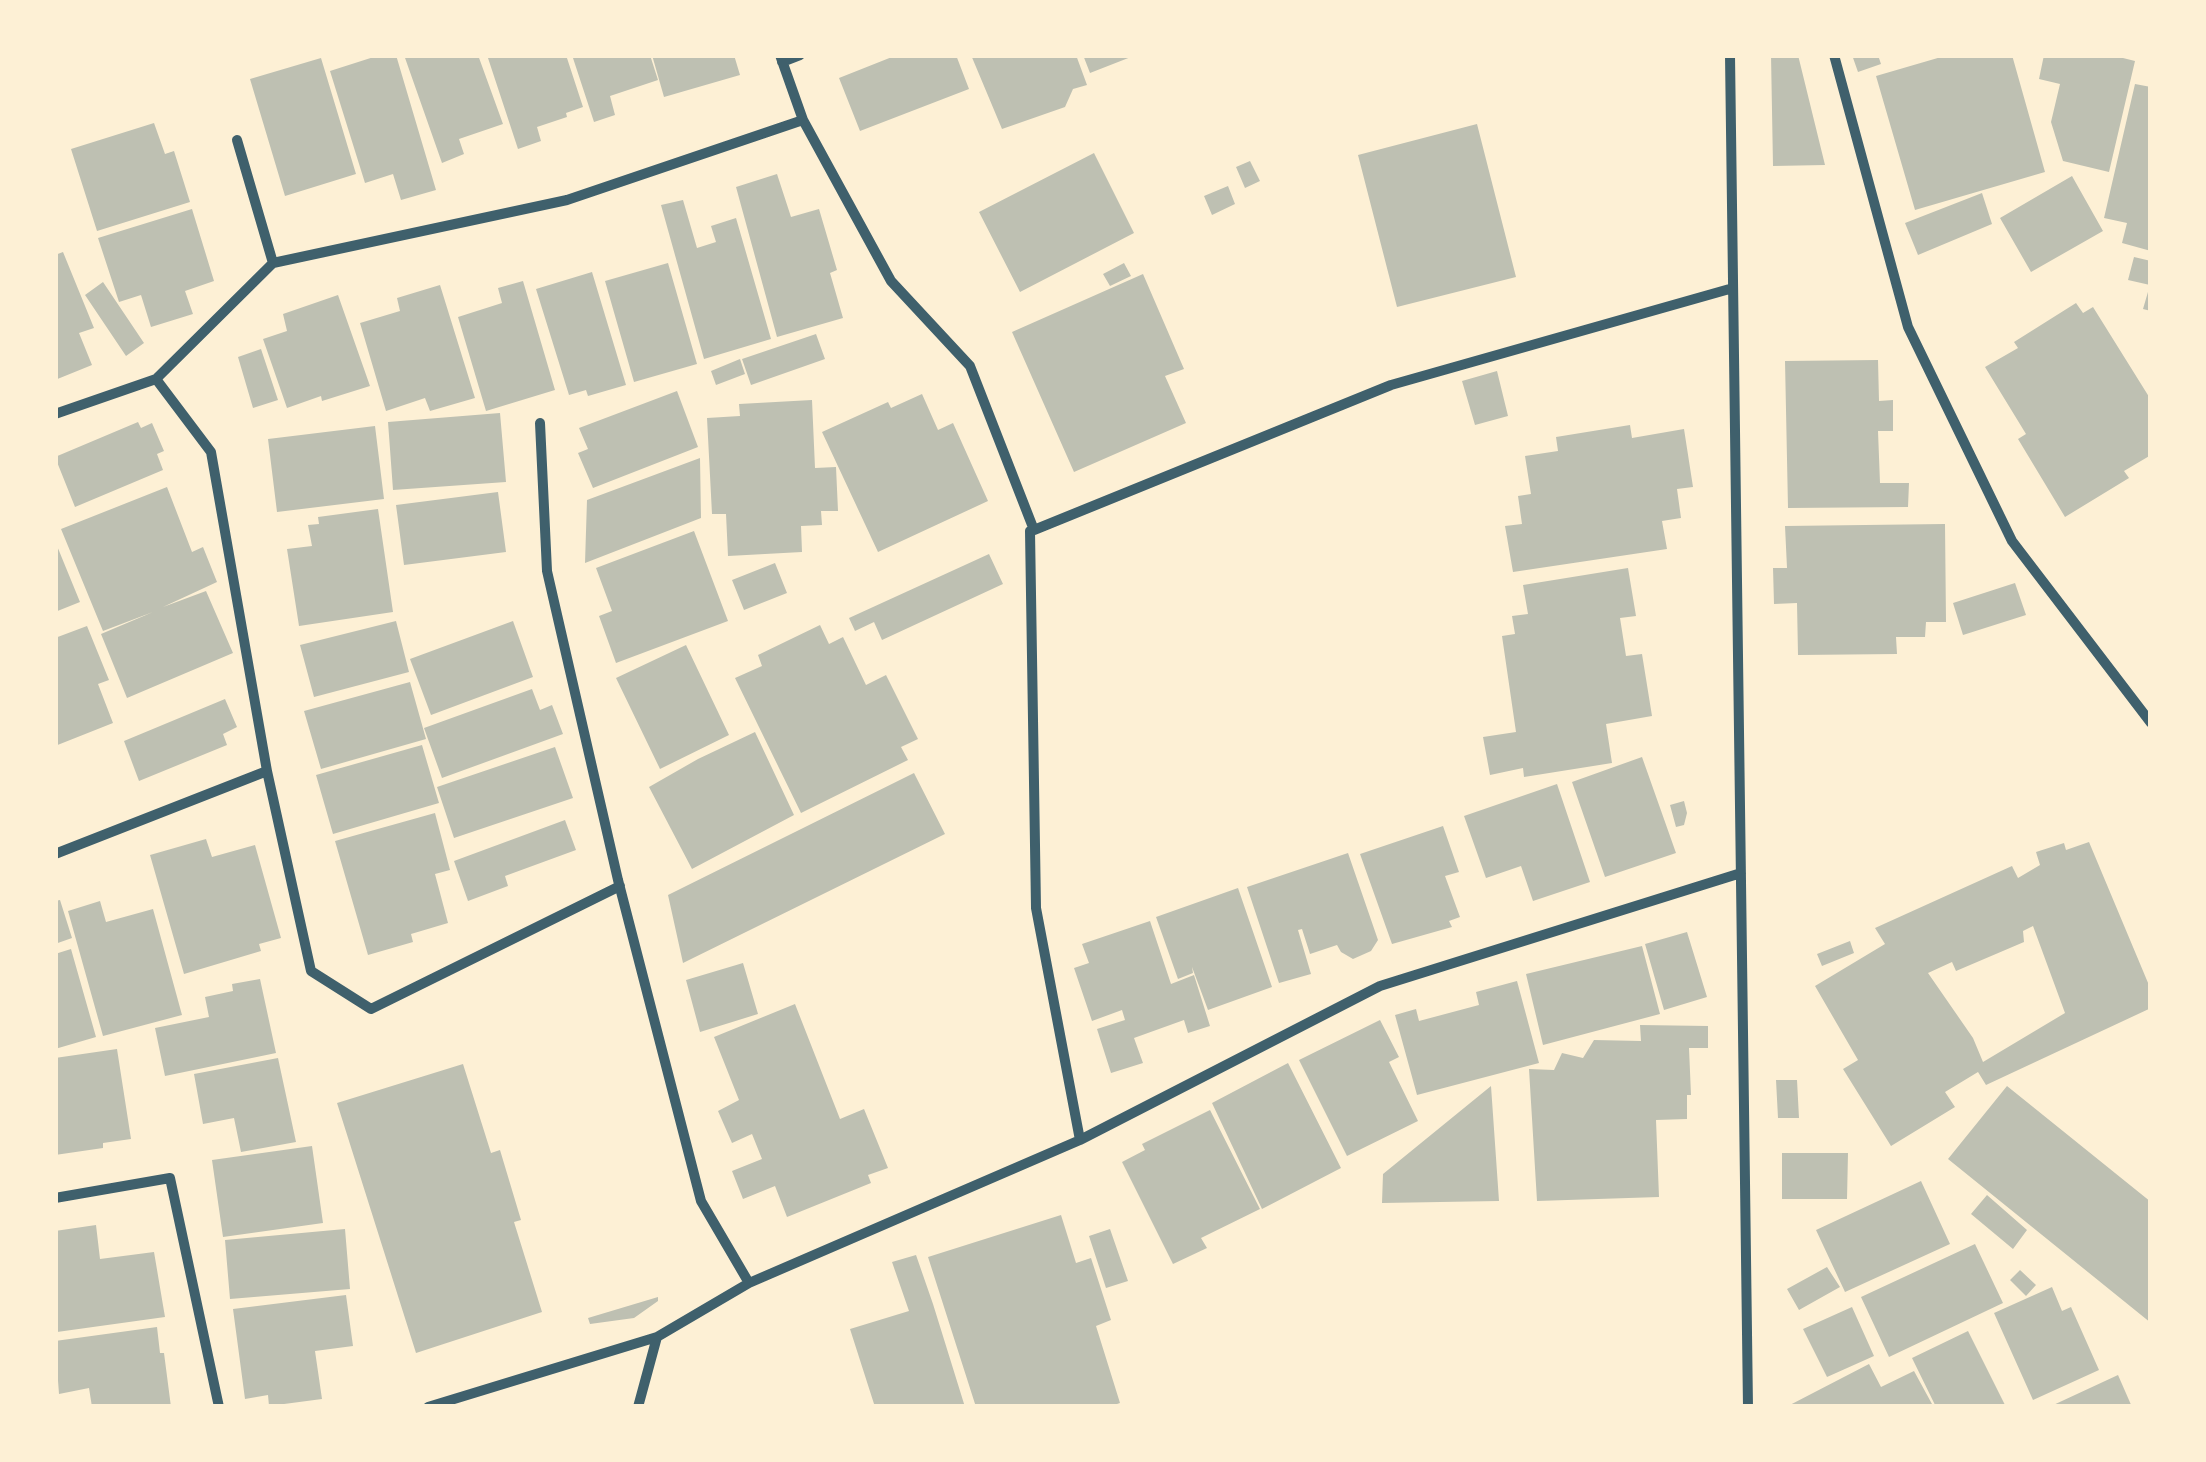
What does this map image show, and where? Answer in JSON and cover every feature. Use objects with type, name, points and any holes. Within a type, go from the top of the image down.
[{"type":"street","points":[[800,55],[781,58],[803,120],[891,282],[970,366],[1034,530]]},
{"type":"street","points":[[1730,55],[1748,1407]]},
{"type":"street","points":[[1834,55],[1908,326],[2012,541],[2151,723]]},
{"type":"street","points":[[55,414],[156,378],[273,263],[567,200],[803,120]]},
{"type":"street","points":[[237,140],[273,263]]},
{"type":"street","points":[[1080,1140],[1036,908],[1030,531],[1392,385],[1733,288]]},
{"type":"street","points":[[156,378],[212,452],[267,771],[311,971],[371,1009],[620,886]]},
{"type":"street","points":[[540,423],[547,571],[620,886],[701,1201],[748,1283]]},
{"type":"street","points":[[55,854],[267,771]]},
{"type":"street","points":[[428,1407],[657,1337],[748,1283],[1080,1140],[1380,986],[1741,873]]},
{"type":"street","points":[[55,1198],[170,1178],[219,1407]]},
{"type":"street","points":[[638,1407],[657,1337]]},
{"type":"building","points":[[380,55],[396,55],[436,190],[401,200],[393,174],[365,183],[330,71]]},
{"type":"building","points":[[404,55],[478,55],[503,124],[459,139],[464,154],[442,163]]},
{"type":"building","points":[[487,55],[566,55],[583,107],[537,127],[541,141],[518,149]]},
{"type":"building","points":[[572,55],[650,55],[658,80],[610,96],[615,115],[594,122]]},
{"type":"building","points":[[652,55],[734,55],[740,75],[664,97]]},
{"type":"building","points":[[897,55],[956,55],[969,89],[860,131],[839,78]]},
{"type":"building","points":[[971,55],[1076,55],[1087,85],[1073,89],[1065,107],[1002,129]]},
{"type":"building","points":[[1083,55],[1136,55],[1090,73]]},
{"type":"building","points":[[1771,55],[1798,55],[1825,165],[1773,166]]},
{"type":"building","points":[[1852,55],[1878,55],[1881,64],[1858,72]]},
{"type":"building","points":[[1948,55],[2012,55],[2045,172],[1915,210],[1876,76]]},
{"type":"building","points":[[2044,55],[2111,55],[2135,61],[2109,172],[2063,161],[2051,122],[2060,84],[2039,79]]},
{"type":"building","points":[[321,58],[356,174],[285,196],[250,79]]},
{"type":"building","points":[[2135,84],[2151,87],[2151,251],[2122,243],[2127,223],[2104,218]]},
{"type":"building","points":[[154,123],[165,154],[174,151],[190,202],[97,231],[71,149]]},
{"type":"building","points":[[1477,124],[1516,277],[1397,307],[1358,155]]},
{"type":"building","points":[[1094,153],[1134,233],[1020,292],[979,212]]},
{"type":"building","points":[[1250,161],[1260,181],[1245,188],[1236,167]]},
{"type":"building","points":[[777,174],[791,217],[819,209],[837,270],[830,273],[843,318],[777,337],[736,187]]},
{"type":"building","points":[[2072,176],[2103,231],[2031,272],[2000,218]]},
{"type":"building","points":[[1228,186],[1235,204],[1212,215],[1204,196]]},
{"type":"building","points":[[1982,193],[1992,224],[1918,255],[1905,223]]},
{"type":"building","points":[[683,200],[697,248],[716,242],[711,226],[736,218],[771,339],[704,359],[661,205]]},
{"type":"building","points":[[192,209],[214,281],[185,291],[193,314],[151,327],[141,295],[119,302],[98,238]]},
{"type":"building","points":[[63,252],[94,328],[79,333],[92,365],[55,380],[55,255]]},
{"type":"building","points":[[2134,257],[2151,261],[2151,311],[2143,309],[2150,285],[2128,280]]},
{"type":"building","points":[[668,263],[697,364],[634,382],[605,281]]},
{"type":"building","points":[[1124,263],[1131,276],[1110,286],[1103,274]]},
{"type":"building","points":[[592,272],[626,385],[588,396],[586,390],[569,395],[536,289]]},
{"type":"building","points":[[1143,274],[1184,369],[1165,376],[1186,423],[1074,472],[1012,332]]},
{"type":"building","points":[[523,281],[555,390],[486,411],[458,317],[502,303],[498,288]]},
{"type":"building","points":[[103,282],[144,343],[126,356],[85,295]]},
{"type":"building","points":[[440,285],[475,398],[430,411],[425,398],[386,411],[360,323],[400,311],[397,298]]},
{"type":"building","points":[[338,295],[370,386],[287,408],[263,339],[287,331],[283,314]]},
{"type":"building","points":[[2076,303],[2083,313],[2093,307],[2151,400],[2151,455],[2124,471],[2129,478],[2065,517],[2018,439],[2026,434],[1985,367],[2018,348],[2014,342]]},
{"type":"building","points":[[816,334],[825,359],[751,385],[742,359]]},
{"type":"building","points":[[261,349],[278,400],[253,408],[238,357]]},
{"type":"building","points":[[740,359],[745,374],[716,385],[711,371]]},
{"type":"building","points":[[1878,360],[1879,401],[1893,400],[1893,431],[1878,431],[1880,483],[1909,483],[1908,507],[1788,508],[1785,361]]},
{"type":"building","points":[[1497,371],[1508,416],[1475,425],[1462,381]]},
{"type":"building","points":[[677,391],[698,447],[593,488],[578,453],[588,449],[579,428]]},
{"type":"building","points":[[922,394],[938,430],[953,423],[988,501],[878,552],[822,432],[888,402],[891,408]]},
{"type":"building","points":[[812,400],[815,468],[836,467],[838,511],[821,511],[822,525],[801,526],[802,552],[728,556],[726,514],[712,514],[707,418],[740,416],[739,404]]},
{"type":"building","points":[[500,413],[506,482],[393,490],[388,422]]},
{"type":"building","points":[[138,422],[141,428],[152,423],[164,451],[157,454],[163,470],[75,507],[55,457]]},
{"type":"building","points":[[1630,425],[1632,438],[1684,429],[1693,487],[1677,489],[1681,518],[1662,521],[1667,549],[1513,572],[1505,526],[1522,524],[1518,496],[1531,494],[1525,456],[1558,451],[1556,437]]},
{"type":"building","points":[[375,426],[384,499],[277,512],[268,439]]},
{"type":"building","points":[[700,458],[701,518],[585,563],[587,500]]},
{"type":"building","points":[[167,487],[192,552],[203,547],[217,582],[163,607],[206,591],[233,653],[127,698],[101,634],[153,612],[103,631],[61,529]]},
{"type":"building","points":[[498,492],[506,552],[404,565],[396,505]]},
{"type":"building","points":[[378,509],[393,612],[299,626],[287,549],[312,546],[308,525],[319,524],[318,517]]},
{"type":"building","points":[[1945,524],[1946,622],[1926,622],[1925,637],[1896,637],[1897,654],[1798,655],[1797,603],[1774,604],[1773,568],[1787,568],[1785,526]]},
{"type":"building","points":[[694,531],[728,621],[616,663],[599,616],[612,611],[596,568]]},
{"type":"building","points":[[55,541],[80,602],[55,612]]},
{"type":"building","points":[[989,554],[1003,584],[882,640],[874,622],[855,631],[849,618]]},
{"type":"building","points":[[775,563],[787,593],[744,610],[732,580]]},
{"type":"building","points":[[1628,568],[1636,616],[1620,618],[1626,656],[1642,654],[1652,716],[1606,724],[1612,763],[1524,777],[1523,768],[1490,775],[1483,737],[1516,732],[1502,636],[1515,634],[1512,616],[1528,614],[1523,585]]},
{"type":"building","points":[[2015,583],[2026,615],[1963,635],[1953,603]]},
{"type":"building","points":[[396,621],[409,672],[314,697],[300,645]]},
{"type":"building","points":[[513,621],[533,677],[431,715],[410,659]]},
{"type":"building","points":[[820,625],[829,644],[843,637],[866,685],[886,675],[918,739],[901,747],[908,760],[801,813],[735,678],[762,666],[758,655]]},
{"type":"building","points":[[87,626],[109,680],[98,684],[113,723],[55,746],[55,638]]},
{"type":"building","points":[[686,645],[729,735],[660,769],[616,678]]},
{"type":"building","points":[[410,682],[426,739],[321,769],[304,711]]},
{"type":"building","points":[[532,689],[540,710],[552,705],[563,734],[442,778],[424,728]]},
{"type":"building","points":[[225,699],[237,727],[223,734],[227,745],[139,781],[124,741]]},
{"type":"building","points":[[755,732],[794,815],[692,869],[649,787]]},
{"type":"building","points":[[422,745],[439,803],[333,834],[316,775]]},
{"type":"building","points":[[555,747],[573,798],[454,838],[437,787]]},
{"type":"building","points":[[1642,757],[1676,853],[1605,877],[1572,782]]},
{"type":"building","points":[[914,773],[945,834],[683,963],[668,895]]},
{"type":"building","points":[[1557,784],[1590,882],[1533,901],[1521,866],[1486,878],[1464,816]]},
{"type":"building","points":[[1684,801],[1684,825],[1676,827],[1670,805]]},
{"type":"building","points":[[435,813],[450,870],[435,874],[448,923],[411,934],[413,942],[368,955],[335,841]]},
{"type":"building","points":[[565,820],[576,850],[505,876],[508,886],[468,901],[454,861]]},
{"type":"building","points":[[1443,826],[1459,872],[1445,876],[1460,917],[1449,921],[1452,927],[1392,944],[1360,854]]},
{"type":"building","points":[[206,839],[212,857],[255,845],[281,938],[259,944],[261,951],[184,974],[150,855]]},
{"type":"building","points":[[2089,842],[2151,990],[2151,1008],[1986,1085],[1978,1072],[1945,1092],[1955,1107],[1891,1146],[1843,1069],[1858,1060],[1815,986],[1885,944],[1875,928],[2012,866],[2018,878],[2040,865],[2036,852],[2064,843],[2066,850]],"holes":[[[2033,926],[2065,1013],[1983,1062],[1973,1038],[1928,973],[1952,962],[1956,971],[2024,942],[2023,931]]]},
{"type":"building","points":[[1348,853],[1378,940],[1371,951],[1353,959],[1337,945],[1310,954],[1302,929],[1298,930],[1311,974],[1279,983],[1247,887]]},
{"type":"building","points":[[1238,888],[1272,987],[1208,1010],[1192,967],[1193,973],[1178,979],[1156,917]]},
{"type":"building","points":[[60,900],[72,938],[55,944],[55,901]]},
{"type":"building","points":[[100,901],[106,922],[153,909],[182,1015],[103,1036],[68,911]]},
{"type":"building","points":[[1150,921],[1171,984],[1194,975],[1210,1026],[1188,1033],[1184,1020],[1134,1038],[1143,1063],[1111,1073],[1097,1029],[1125,1020],[1122,1010],[1092,1021],[1074,968],[1089,963],[1082,944]]},
{"type":"building","points":[[1687,932],[1707,997],[1664,1010],[1645,944]]},
{"type":"building","points":[[1850,941],[1854,953],[1822,966],[1817,954]]},
{"type":"building","points":[[1642,946],[1660,1014],[1543,1045],[1526,974]]},
{"type":"building","points":[[71,949],[96,1037],[55,1049],[55,954]]},
{"type":"building","points":[[743,963],[758,1014],[700,1032],[686,980]]},
{"type":"building","points":[[260,979],[276,1053],[165,1076],[155,1028],[209,1017],[205,997],[233,991],[232,984]]},
{"type":"building","points":[[1517,981],[1539,1063],[1417,1095],[1395,1015],[1416,1009],[1419,1021],[1479,1005],[1476,992]]},
{"type":"building","points":[[795,1004],[840,1119],[864,1109],[888,1168],[868,1175],[871,1183],[787,1217],[775,1186],[743,1199],[732,1171],[762,1159],[752,1134],[732,1143],[718,1111],[739,1100],[714,1037]]},
{"type":"building","points":[[1380,1020],[1399,1057],[1389,1062],[1418,1121],[1347,1156],[1299,1060]]},
{"type":"building","points":[[1640,1025],[1708,1026],[1708,1048],[1689,1048],[1691,1095],[1687,1095],[1687,1119],[1656,1120],[1659,1197],[1537,1201],[1529,1069],[1554,1070],[1562,1053],[1583,1058],[1594,1040],[1641,1041]]},
{"type":"building","points":[[117,1049],[131,1139],[103,1143],[103,1148],[55,1155],[55,1058]]},
{"type":"building","points":[[278,1058],[296,1142],[241,1152],[234,1118],[203,1124],[194,1074]]},
{"type":"building","points":[[1288,1063],[1341,1168],[1262,1209],[1212,1103]]},
{"type":"building","points":[[463,1064],[491,1153],[500,1150],[521,1220],[514,1222],[542,1312],[416,1353],[337,1103]]},
{"type":"building","points":[[1776,1080],[1797,1080],[1799,1118],[1778,1118]]},
{"type":"building","points":[[1491,1086],[1499,1201],[1382,1203],[1383,1174]]},
{"type":"building","points":[[2007,1086],[2151,1202],[2151,1323],[1948,1159]]},
{"type":"building","points":[[1210,1110],[1260,1209],[1201,1238],[1207,1248],[1173,1264],[1122,1162],[1145,1150],[1142,1144]]},
{"type":"building","points":[[312,1146],[323,1223],[223,1237],[212,1160]]},
{"type":"building","points":[[1782,1153],[1848,1153],[1847,1199],[1782,1199]]},
{"type":"building","points":[[1921,1181],[1950,1244],[1845,1292],[1816,1230]]},
{"type":"building","points":[[1987,1195],[2027,1230],[2013,1249],[1971,1214]]},
{"type":"building","points":[[1061,1215],[1076,1263],[1091,1258],[1111,1320],[1096,1326],[1120,1403],[1108,1407],[976,1407],[928,1257]]},
{"type":"building","points":[[96,1225],[100,1259],[154,1252],[165,1317],[57,1332],[55,1231]]},
{"type":"building","points":[[345,1229],[350,1289],[230,1299],[225,1240]]},
{"type":"building","points":[[1110,1229],[1128,1281],[1106,1288],[1089,1236]]},
{"type":"building","points":[[1975,1244],[2003,1303],[1889,1357],[1861,1297]]},
{"type":"building","points":[[916,1255],[965,1407],[875,1407],[850,1329],[909,1311],[892,1262]]},
{"type":"building","points":[[1827,1267],[1840,1287],[1799,1310],[1787,1289]]},
{"type":"building","points":[[2020,1270],[2036,1285],[2026,1296],[2010,1280]]},
{"type":"building","points":[[2052,1287],[2062,1311],[2071,1307],[2099,1370],[2033,1400],[1994,1313]]},
{"type":"building","points":[[346,1295],[353,1346],[315,1351],[322,1399],[269,1406],[268,1395],[245,1399],[233,1309]]},
{"type":"building","points":[[658,1297],[658,1301],[634,1318],[590,1324],[588,1318]]},
{"type":"building","points":[[1852,1307],[1874,1356],[1827,1377],[1803,1329]]},
{"type":"building","points":[[157,1327],[171,1407],[92,1407],[89,1388],[59,1394],[55,1341]]},
{"type":"building","points":[[1968,1331],[2006,1407],[1936,1407],[1912,1358]]},
{"type":"building","points":[[1869,1364],[1881,1387],[1914,1371],[1932,1404],[1786,1407]]},
{"type":"building","points":[[2118,1375],[2132,1407],[2049,1407]]}]
